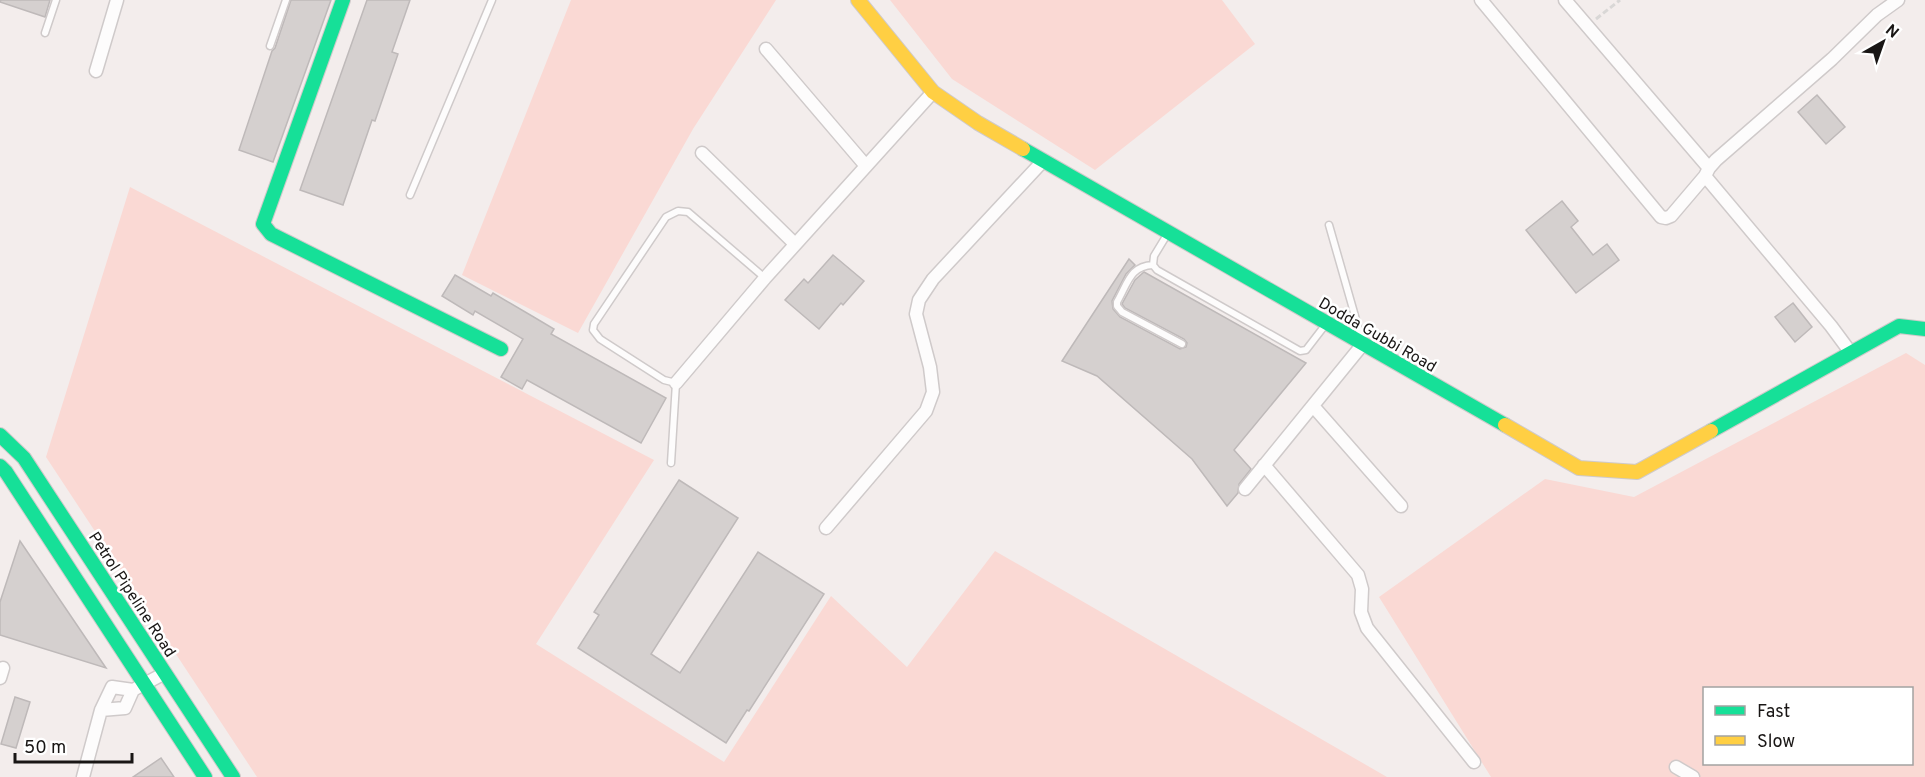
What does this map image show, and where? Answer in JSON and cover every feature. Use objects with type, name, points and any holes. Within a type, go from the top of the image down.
[{"type":"street","points":[[96,71],[117,0]]},
{"type":"street","points":[[344,0],[263,225],[271,234],[501,349]]},
{"type":"street","name":"Dodda Gubbi Road","points":[[858,0],[933,92],[978,123],[1579,468],[1637,472],[1899,326],[1925,329]]},
{"type":"street","points":[[1482,0],[1661,217],[1666,218],[1671,216],[1707,172],[1877,15],[1898,0]]},
{"type":"street","points":[[1565,0],[1707,172],[1851,353]]},
{"type":"street","points":[[766,49],[866,166]]},
{"type":"street","points":[[676,383],[795,244],[933,92]]},
{"type":"street","points":[[702,153],[795,244]]},
{"type":"street","points":[[826,528],[926,411],[933,392],[930,367],[916,314],[920,300],[933,279],[1043,160]]},
{"type":"street","points":[[1245,489],[1363,344]]},
{"type":"street","points":[[1313,406],[1401,506]]},
{"type":"street","name":"Petrol Pipeline Road","points":[[0,435],[24,458],[233,777]]},
{"type":"street","points":[[1264,465],[1358,575],[1362,589],[1361,612],[1367,628],[1473,762]]},
{"type":"street","points":[[0,466],[6,472],[139,687],[205,777]]},
{"type":"street","points":[[101,710],[125,708],[139,687],[165,673]]},
{"type":"street","points":[[83,777],[101,710],[112,687],[139,687]]},
{"type":"street","points":[[1676,767],[1693,777]]},
{"type":"lane","points":[[45,33],[56,0]]},
{"type":"lane","points":[[270,46],[286,0]]},
{"type":"lane","points":[[410,195],[492,0]]},
{"type":"lane","points":[[671,463],[676,383],[664,380],[600,339],[593,330],[594,324],[666,217],[678,211],[688,212],[765,278]]},
{"type":"lane","points":[[1329,225],[1363,344]]},
{"type":"lane","points":[[1168,232],[1154,256],[1154,265],[1157,270],[1300,351],[1306,350],[1326,323]]},
{"type":"lane","points":[[1154,265],[1142,265],[1135,271],[1118,306],[1122,312],[1182,344]]},
{"type":"path","points":[[1587,26],[1620,0]]},
{"type":"shaded area","points":[[571,0],[776,0],[693,129],[578,333],[462,275]]},
{"type":"shaded area","points":[[890,0],[1222,0],[1255,44],[1095,170],[952,79]]},
{"type":"shaded area","points":[[130,187],[654,460],[536,644],[724,762],[831,596],[907,667],[995,551],[1387,777],[257,777],[46,457]]},
{"type":"shaded area","points":[[1906,353],[1925,365],[1925,777],[1491,777],[1379,597],[1545,479],[1634,497]]},
{"type":"building","points":[[1,0],[50,0],[45,17],[0,2]]},
{"type":"building","points":[[291,0],[331,0],[273,162],[239,150]]},
{"type":"building","points":[[367,0],[410,0],[392,52],[398,54],[375,121],[372,120],[343,205],[300,190]]},
{"type":"building","points":[[1817,95],[1845,127],[1826,144],[1798,112]]},
{"type":"building","points":[[1562,201],[1578,221],[1571,227],[1593,255],[1607,244],[1619,260],[1576,293],[1526,230]]},
{"type":"building","points":[[833,255],[864,281],[819,329],[785,300],[804,279],[808,283]]},
{"type":"building","points":[[1129,259],[1135,265],[1126,274],[1112,301],[1113,309],[1120,317],[1180,349],[1186,347],[1187,343],[1184,339],[1125,308],[1122,304],[1135,280],[1144,272],[1306,363],[1234,450],[1251,469],[1239,484],[1238,493],[1227,506],[1192,459],[1097,376],[1062,361]]},
{"type":"building","points":[[455,275],[491,296],[493,293],[554,329],[551,334],[666,398],[641,443],[527,380],[522,389],[501,377],[523,339],[475,311],[473,315],[442,296]]},
{"type":"building","points":[[1793,303],[1812,327],[1795,342],[1775,317]]},
{"type":"building","points":[[679,480],[738,518],[651,654],[680,673],[758,552],[824,594],[726,743],[578,648],[599,615],[594,612]]},
{"type":"building","points":[[20,541],[106,668],[0,635],[0,602]]},
{"type":"building","points":[[15,697],[30,702],[16,748],[1,744]]},
{"type":"building","points":[[161,758],[174,777],[133,777]]},
{"type":"traffic: fast","points":[[343,0],[263,224],[271,234],[501,349]]},
{"type":"traffic: fast","points":[[1023,149],[1505,425]]},
{"type":"traffic: fast","points":[[1711,431],[1899,326],[1925,329]]},
{"type":"traffic: fast","points":[[0,435],[24,458],[233,777]]},
{"type":"traffic: fast","points":[[0,466],[205,777]]},
{"type":"traffic: slow","points":[[858,0],[933,92],[978,123],[1023,149]]},
{"type":"traffic: slow","points":[[1505,425],[1579,468],[1637,472],[1711,431]]}]
